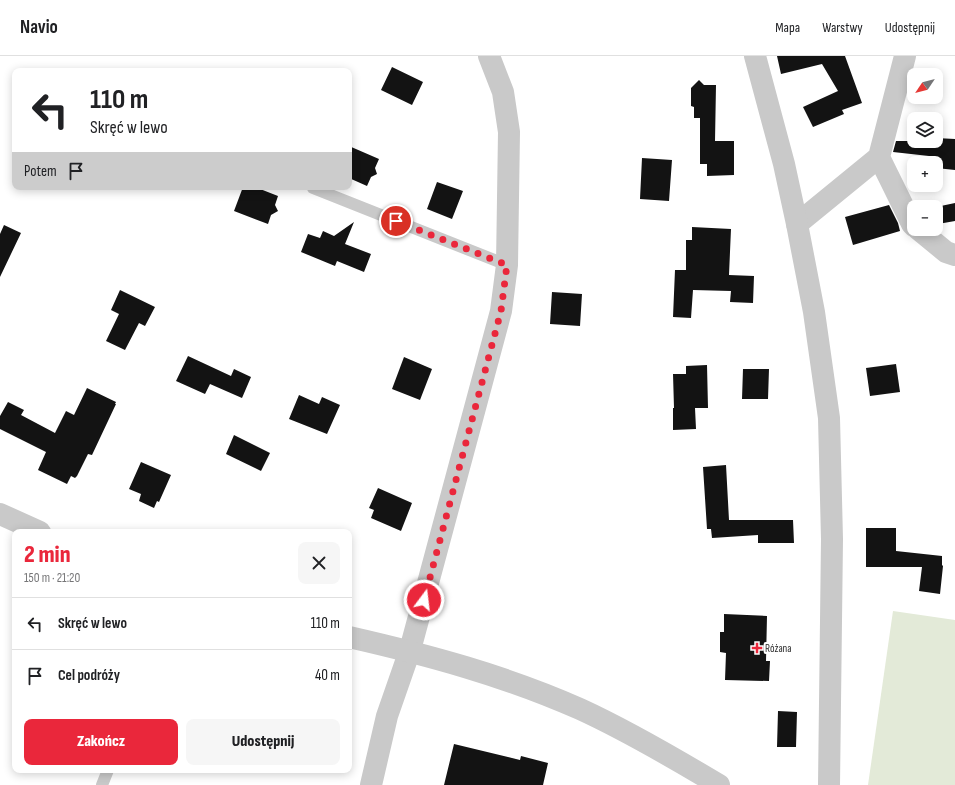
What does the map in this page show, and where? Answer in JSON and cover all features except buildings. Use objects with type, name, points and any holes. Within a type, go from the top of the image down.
[{"type":"street","points":[[371,785],[387,716],[410,650],[501,311],[507,265],[509,132],[503,92],[489,56]]},
{"type":"street","points":[[755,56],[784,164],[797,224],[814,312],[829,418],[832,539],[829,785]]},
{"type":"street","points":[[797,224],[879,157],[905,56]]},
{"type":"street","points":[[879,157],[907,214]]},
{"type":"street","points":[[927,236],[946,252],[955,254]]},
{"type":"street","points":[[0,514],[33,529]]},
{"type":"street","points":[[352,638],[410,650],[501,678],[581,710],[622,730],[717,785]]},
{"type":"lane","points":[[318,190],[507,265]]},
{"type":"lane","points":[[102,785],[107,773]]},
{"type":"green space","points":[[893,611],[955,620],[955,785],[868,785]]},
{"type":"place","name":"Różana","points":[[757,648]]},
{"type":"route","points":[[396,221],[507,265],[501,311],[424,600]]}]
